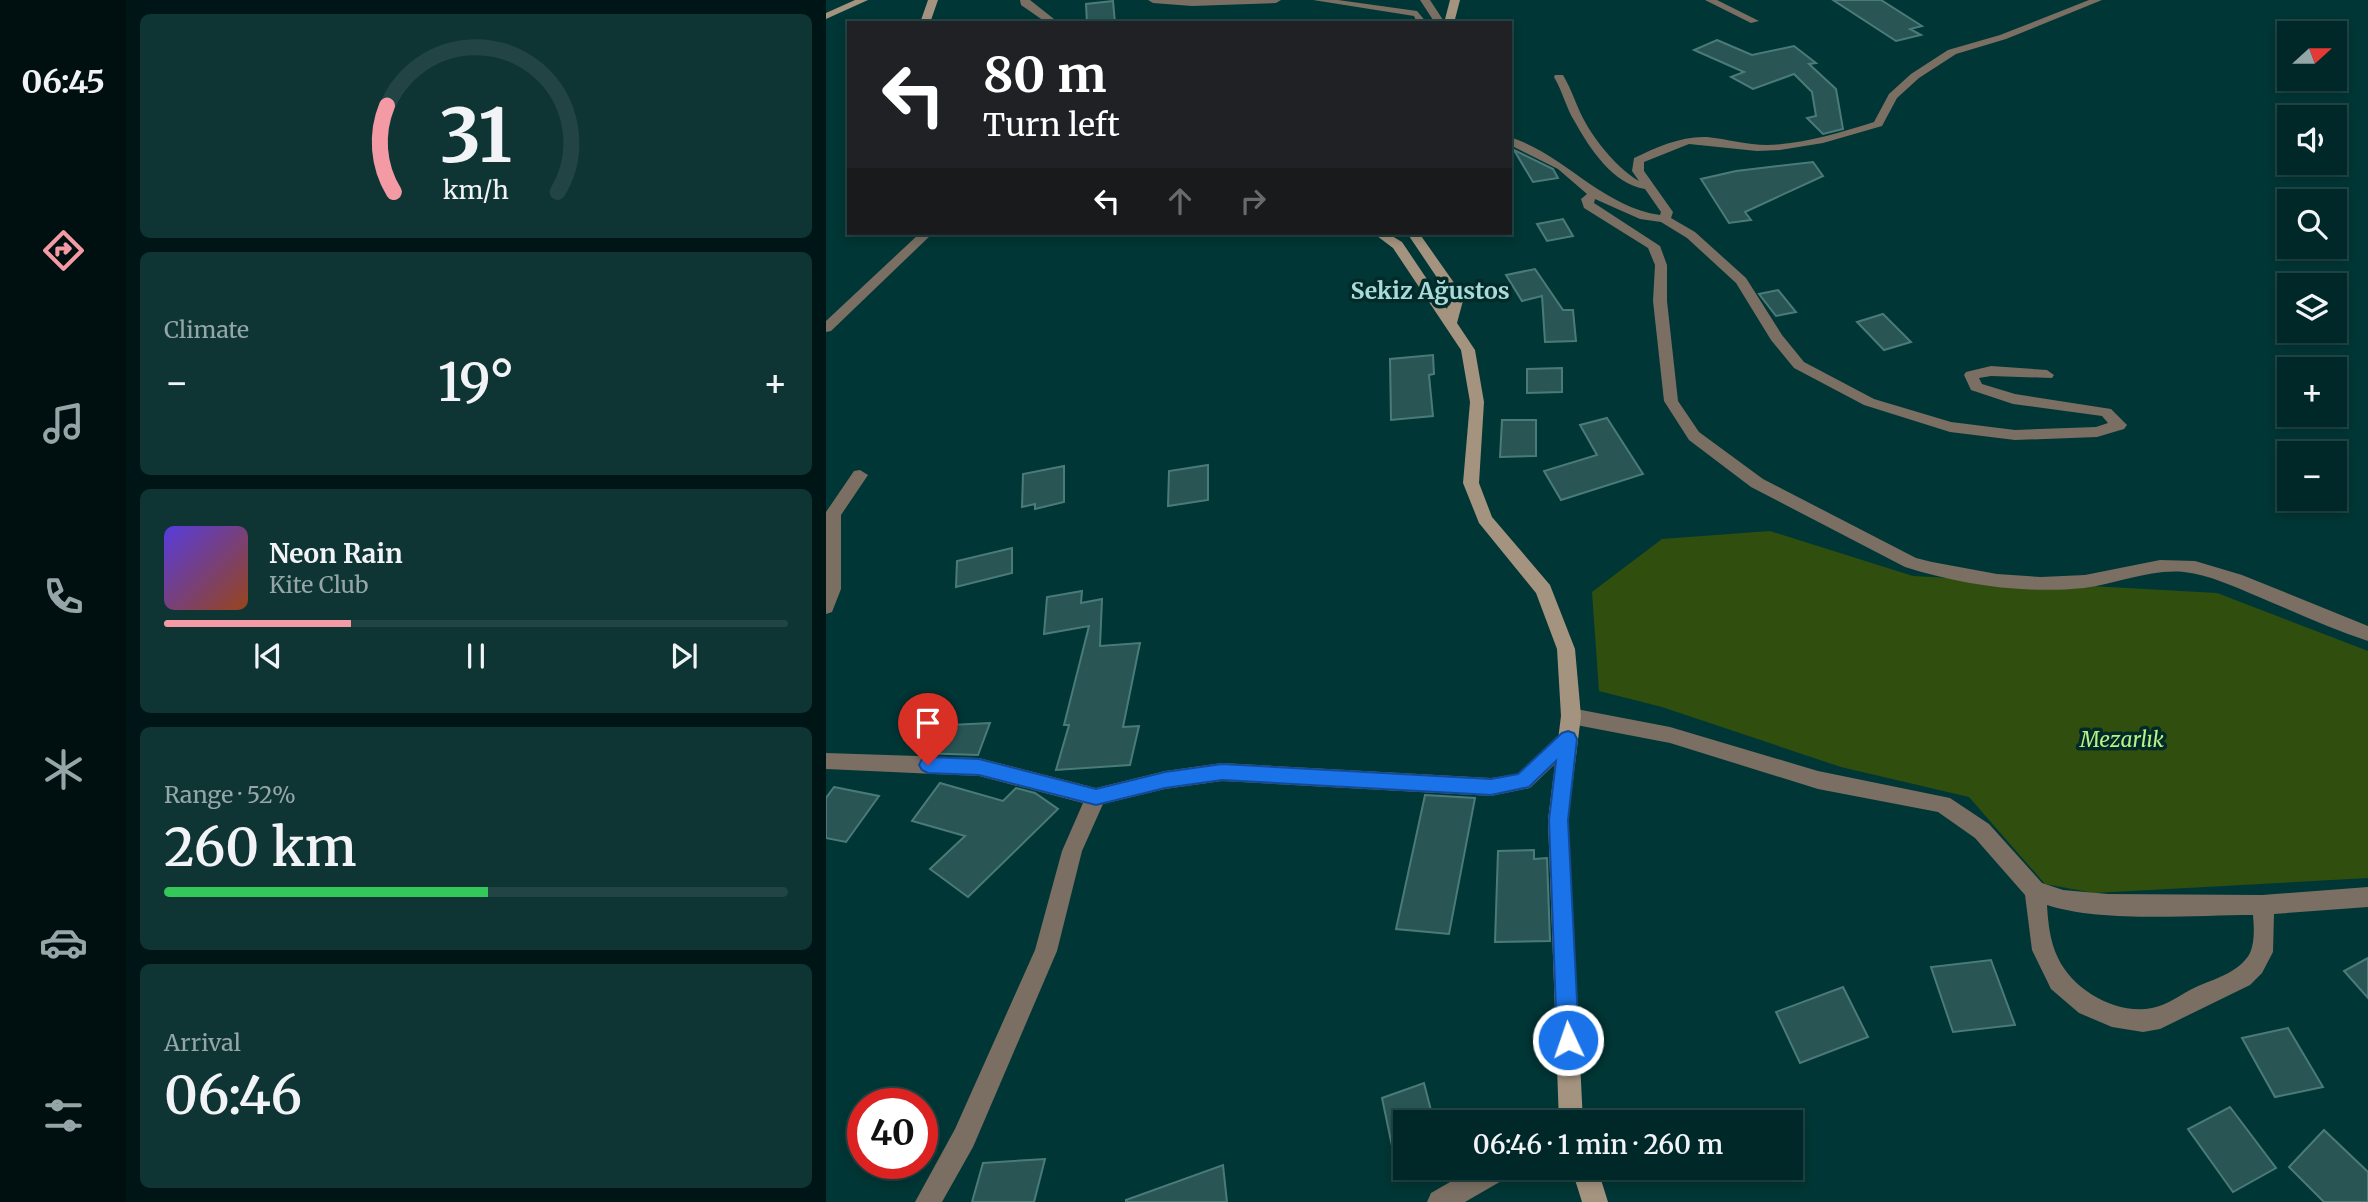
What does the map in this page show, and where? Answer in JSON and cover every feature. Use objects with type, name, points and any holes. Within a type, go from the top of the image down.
[{"type":"street","points":[[826,16],[863,0]]},
{"type":"street","points":[[926,21],[933,0]]},
{"type":"street","points":[[1026,0],[1024,4],[1051,21]]},
{"type":"street","points":[[1153,0],[1192,3],[1276,0]]},
{"type":"street","points":[[1318,0],[1387,11],[1406,10],[1417,14],[1421,21]]},
{"type":"street","points":[[1425,0],[1439,21]]},
{"type":"street","points":[[1450,21],[1455,0]]},
{"type":"street","points":[[1710,0],[1754,21]]},
{"type":"street","points":[[1664,219],[1667,212],[1638,171],[1638,160],[1662,148],[1691,141],[1762,148],[1801,146],[1878,124],[1893,96],[1915,76],[1952,52],[2003,37],[2098,0]]},
{"type":"street","points":[[1559,77],[1570,95],[1579,121],[1619,175],[1636,184],[1648,186]]},
{"type":"street","points":[[1512,141],[1562,167],[1594,194],[1644,216],[1664,219],[1691,235],[1741,281],[1776,337],[1799,365],[1869,402],[1950,427],[2015,435],[2097,432],[2119,425],[2106,412],[2013,399],[1976,387],[1971,375],[1991,372],[2047,375]]},
{"type":"street","points":[[1594,194],[1587,199],[1588,205],[1654,246],[1661,265],[1660,301],[1671,401],[1677,413],[1704,446],[1757,483],[1911,563],[1937,570],[1993,581],[2054,583],[2108,578],[2175,565],[2187,566],[2227,577],[2368,634]]},
{"type":"street","points":[[826,328],[925,235]]},
{"type":"street","points":[[1382,235],[1398,245],[1468,350],[1477,402],[1471,483],[1485,519],[1544,590],[1566,649],[1570,716],[1558,820],[1571,1110]]},
{"type":"street","points":[[1414,235],[1458,297],[1450,323]]},
{"type":"street","points":[[826,607],[832,589],[833,514],[860,475]]},
{"type":"street","points":[[1570,716],[1670,735],[1818,780],[1943,804],[1982,831],[2035,891],[2063,900],[2108,904],[2262,905],[2368,897]]},
{"type":"street","points":[[826,761],[979,767],[1096,797],[1165,780],[1222,772],[1491,787],[1523,782],[1568,739]]},
{"type":"street","points":[[928,1202],[964,1138],[1046,951],[1072,851],[1096,797]]},
{"type":"street","points":[[2035,891],[2037,927],[2048,962],[2063,989],[2085,1006],[2120,1018],[2153,1020],[2232,983],[2250,971],[2260,957],[2266,928],[2262,905]]},
{"type":"street","points":[[1440,1202],[1478,1180]]},
{"type":"street","points":[[1588,1180],[1595,1202]]},
{"type":"green space","name":"Mezarlık","points":[[1770,531],[1913,576],[2217,593],[2368,651],[2368,878],[2094,893],[2045,884],[1969,797],[1841,767],[1662,707],[1599,691],[1592,592],[1662,539]]},
{"type":"building","points":[[1833,0],[1881,0],[1922,26],[1910,29],[1921,35],[1896,41]]},
{"type":"building","points":[[1113,1],[1115,21],[1087,21],[1086,4]]},
{"type":"building","points":[[1717,40],[1752,55],[1794,46],[1816,63],[1809,64],[1836,89],[1843,129],[1823,134],[1807,118],[1816,116],[1812,92],[1794,74],[1753,89],[1731,77],[1744,72],[1694,50]]},
{"type":"building","points":[[1514,150],[1553,169],[1558,178],[1533,182]]},
{"type":"building","points":[[1813,162],[1823,176],[1745,212],[1751,220],[1729,223],[1701,179],[1736,171]]},
{"type":"building","points":[[1563,219],[1573,236],[1547,241],[1537,224]]},
{"type":"building","points":[[1535,269],[1563,310],[1573,310],[1576,341],[1545,342],[1542,296],[1522,301],[1506,275]]},
{"type":"building","points":[[1778,290],[1796,312],[1776,316],[1759,294]]},
{"type":"building","points":[[1883,314],[1911,342],[1884,350],[1857,322]]},
{"type":"building","points":[[1433,355],[1434,374],[1429,375],[1433,416],[1391,420],[1390,359]]},
{"type":"building","points":[[1562,368],[1562,392],[1527,393],[1527,369]]},
{"type":"building","points":[[1607,418],[1643,474],[1561,500],[1544,471],[1597,455],[1580,425]]},
{"type":"building","points":[[1502,420],[1536,420],[1536,456],[1500,457]]},
{"type":"building","points":[[1208,465],[1208,500],[1168,506],[1169,471]]},
{"type":"building","points":[[1064,466],[1064,502],[1035,509],[1035,504],[1022,507],[1023,474]]},
{"type":"building","points":[[1012,548],[1012,573],[956,587],[957,561]]},
{"type":"building","points":[[1082,591],[1081,603],[1102,599],[1100,646],[1140,643],[1123,727],[1139,726],[1130,765],[1056,770],[1069,725],[1064,725],[1089,626],[1044,634],[1047,597]]},
{"type":"building","points":[[990,723],[978,755],[918,753],[929,726]]},
{"type":"building","points":[[940,783],[1003,801],[1016,788],[1035,793],[1058,809],[968,897],[930,869],[965,836],[912,821]]},
{"type":"building","points":[[834,787],[879,796],[846,842],[826,838],[826,798]]},
{"type":"building","points":[[1425,795],[1475,798],[1449,934],[1396,929]]},
{"type":"building","points":[[1534,850],[1534,859],[1547,858],[1550,941],[1495,942],[1498,851]]},
{"type":"building","points":[[2368,958],[2368,998],[2344,971]]},
{"type":"building","points":[[1991,960],[2015,1025],[1953,1032],[1931,967]]},
{"type":"building","points":[[1843,987],[1868,1037],[1800,1063],[1776,1012]]},
{"type":"building","points":[[2288,1028],[2323,1087],[2275,1097],[2242,1038]]},
{"type":"building","points":[[1424,1083],[1431,1110],[1393,1110],[1393,1151],[1382,1098]]},
{"type":"building","points":[[2230,1107],[2276,1168],[2233,1192],[2188,1129]]},
{"type":"building","points":[[2324,1130],[2368,1172],[2368,1202],[2324,1202],[2289,1167]]},
{"type":"building","points":[[1045,1159],[1034,1202],[972,1202],[983,1163]]},
{"type":"building","points":[[1223,1165],[1227,1202],[1126,1202],[1126,1200]]},
{"type":"district","name":"Sekiz Ağustos","points":[[1430,291]]},
{"type":"route","points":[[928,765],[979,767],[1096,797],[1165,780],[1222,772],[1491,787],[1523,782],[1568,739],[1558,820],[1568,1040]]}]
